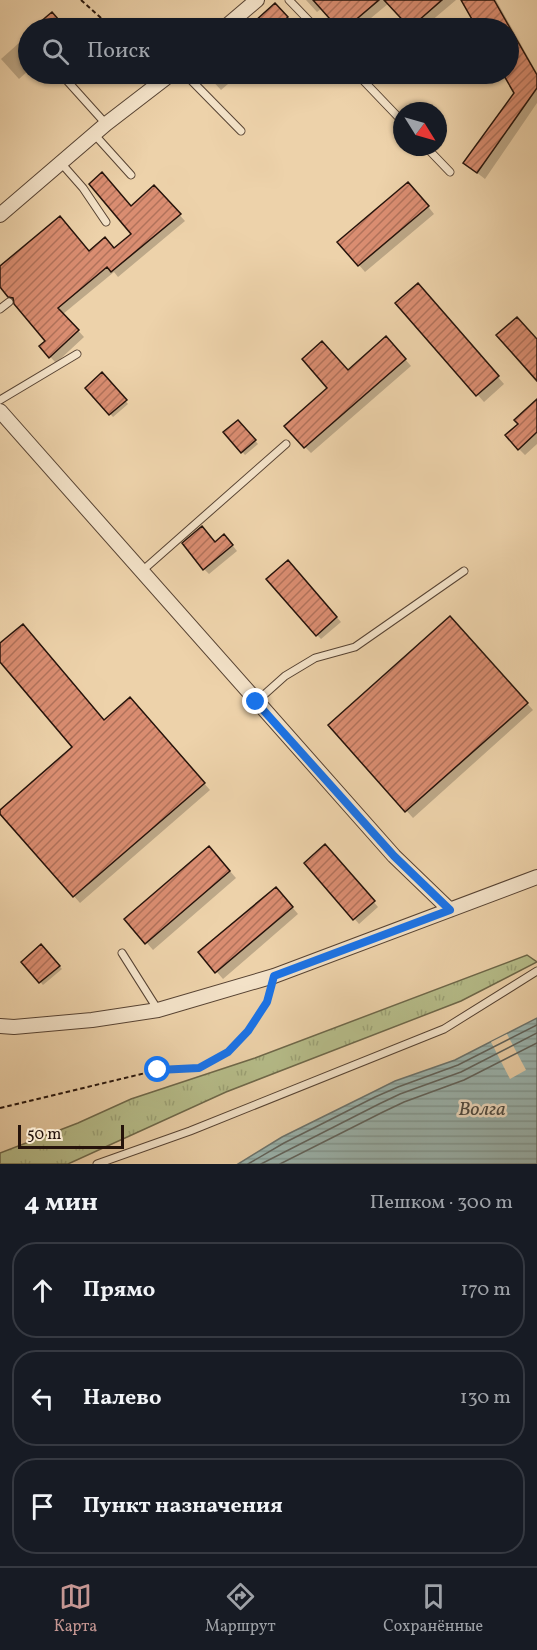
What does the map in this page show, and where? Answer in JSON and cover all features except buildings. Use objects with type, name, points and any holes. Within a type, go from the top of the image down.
[{"type":"street","points":[[236,18],[257,0]]},
{"type":"street","points":[[0,215],[106,124],[158,84]]},
{"type":"street","points":[[0,411],[394,856],[450,910]]},
{"type":"street","points":[[0,1026],[14,1027],[92,1020],[158,1010],[274,976],[537,877]]},
{"type":"lane","points":[[289,0],[306,18]]},
{"type":"lane","points":[[70,84],[106,124]]},
{"type":"lane","points":[[195,84],[241,131]]},
{"type":"lane","points":[[366,84],[393,112]]},
{"type":"lane","points":[[94,134],[131,175]]},
{"type":"lane","points":[[435,156],[450,172]]},
{"type":"lane","points":[[61,163],[83,188],[106,222]]},
{"type":"lane","points":[[0,309],[9,302]]},
{"type":"lane","points":[[0,400],[77,354]]},
{"type":"lane","points":[[141,572],[286,444]]},
{"type":"lane","points":[[256,702],[285,676],[315,658],[356,647],[464,571]]},
{"type":"lane","points":[[122,952],[158,1010]]},
{"type":"lane","points":[[97,1164],[190,1131],[444,1029],[537,971]]},
{"type":"path","points":[[81,0],[101,18]]},
{"type":"path","points":[[0,1108],[158,1070],[199,1068],[228,1052],[248,1031],[267,1002],[274,976]]},
{"type":"green space","points":[[527,955],[537,962],[461,1001],[226,1092],[68,1164],[0,1164],[0,1153],[78,1123],[131,1099],[255,1058]]},
{"type":"water","name":"Волга","points":[[537,1018],[537,1164],[238,1164],[282,1137],[395,1081],[455,1060]]},
{"type":"pier","points":[[507,1034],[526,1070],[510,1079],[491,1042]]},
{"type":"route","points":[[158,1070],[199,1068],[228,1052],[248,1031],[267,1002],[274,976],[450,910],[394,856],[256,702]]}]
